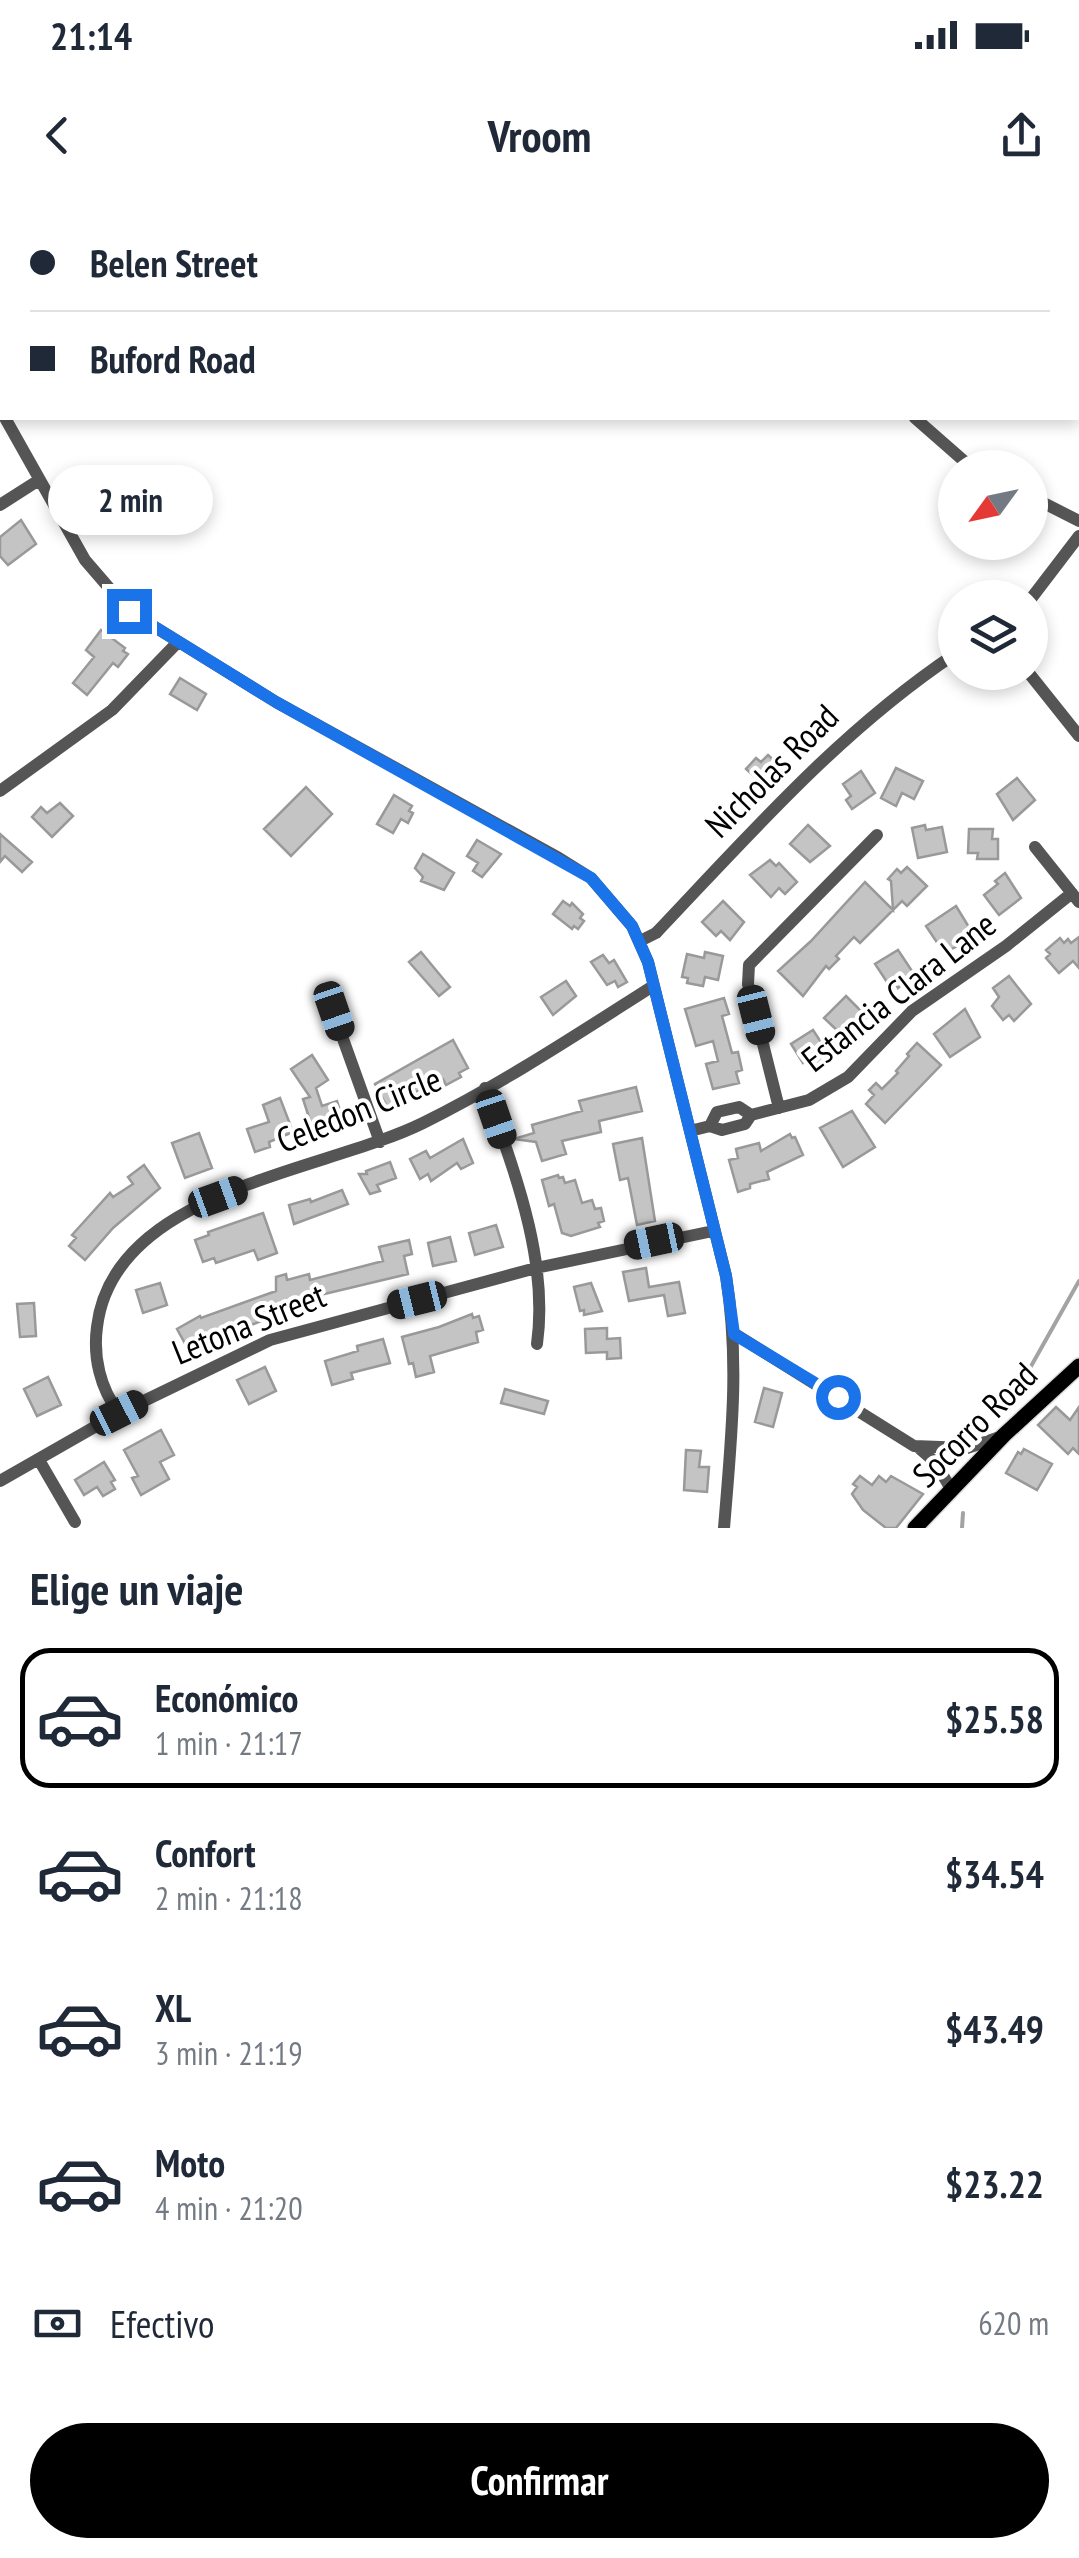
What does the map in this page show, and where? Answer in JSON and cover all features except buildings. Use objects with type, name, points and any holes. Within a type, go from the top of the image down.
[{"type":"main road","name":"Socorro Road","points":[[914,1528],[1079,1366]]},
{"type":"street","points":[[6,420],[85,560],[129,611],[177,644],[575,868],[607,893],[640,941],[726,1276],[734,1334],[724,1528]]},
{"type":"street","points":[[917,420],[951,450]]},
{"type":"street","points":[[0,506],[38,480]]},
{"type":"street","points":[[1048,505],[1079,521]]},
{"type":"street","points":[[1045,580],[1079,536]]},
{"type":"street","points":[[0,791],[112,710],[177,644]]},
{"type":"street","name":"Nicholas Road","points":[[640,941],[656,933],[851,732],[938,665]]},
{"type":"street","points":[[1042,690],[1079,736]]},
{"type":"street","points":[[779,1108],[748,984],[749,965],[876,835]]},
{"type":"street","points":[[1035,847],[1075,897]]},
{"type":"street","name":"Estancia Clara Lane","points":[[690,1130],[710,1126],[717,1112],[739,1107],[751,1115],[809,1100],[848,1077],[912,1011],[1075,897]]},
{"type":"street","name":"Celedon Circle","points":[[119,1413],[103,1384],[95,1341],[101,1303],[111,1280],[137,1248],[175,1218],[218,1197],[380,1142],[424,1122],[653,986]]},
{"type":"street","points":[[334,1011],[380,1142]]},
{"type":"street","points":[[485,1088],[514,1174],[536,1268],[541,1298],[537,1344]]},
{"type":"street","name":"Letona Street","points":[[0,1481],[119,1413],[270,1340],[536,1268],[714,1230]]},
{"type":"street","points":[[734,1334],[914,1446],[935,1462],[952,1488]]},
{"type":"street","points":[[914,1446],[967,1448],[1004,1436]]},
{"type":"street","points":[[38,1460],[75,1522]]},
{"type":"waterway","points":[[1012,1400],[1079,1281]]},
{"type":"waterway","points":[[962,1528],[963,1513]]},
{"type":"route","points":[[129,611],[276,702],[559,858],[607,893],[632,926],[648,962],[726,1276],[734,1334],[838,1397]]}]
